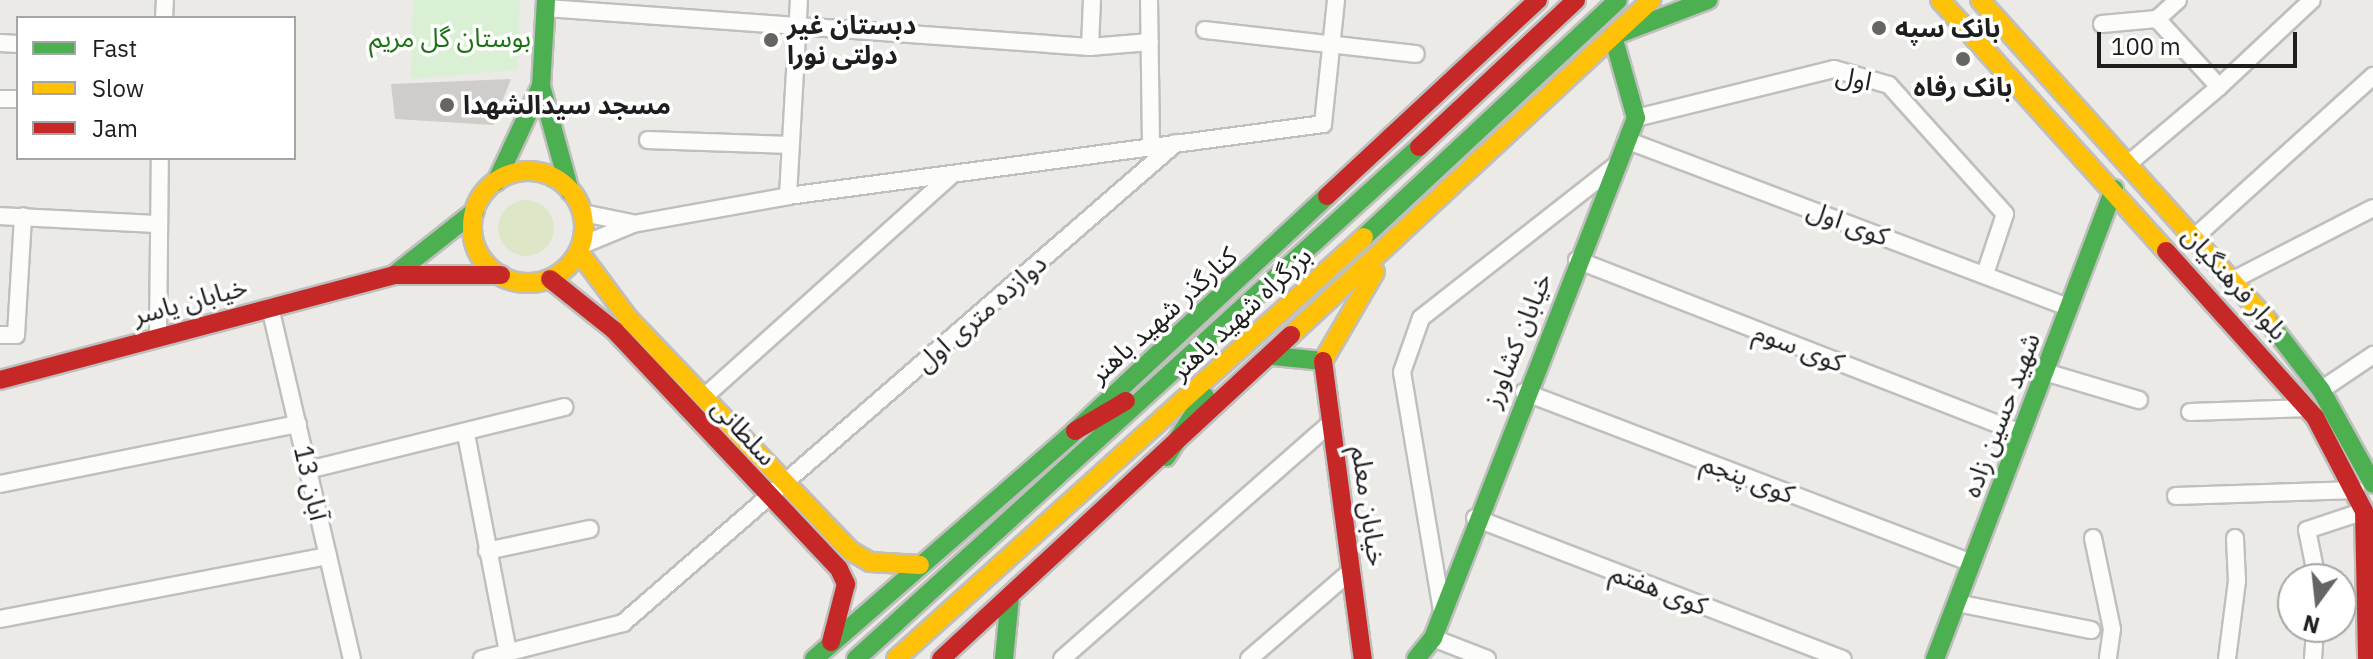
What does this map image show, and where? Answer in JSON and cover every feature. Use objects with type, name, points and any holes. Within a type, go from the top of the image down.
[{"type":"main road","name":"کنارگذر شهید باهنر","points":[[814,659],[1075,431],[1538,0]]},
{"type":"main road","name":"بزرگراه شهید باهنر","points":[[856,659],[1182,368],[1576,0]]},
{"type":"main road","name":"بزرگراه شهید باهنر","points":[[896,659],[1226,366],[1618,0]]},
{"type":"main road","points":[[941,659],[1166,457],[1652,0]]},
{"type":"main road","points":[[1613,36],[1708,0]]},
{"type":"main road","name":"بلوار فرهنگیان","points":[[1940,0],[2114,189],[2308,408],[2365,487]]},
{"type":"main road","name":"بلوار فرهنگیان","points":[[1980,0],[2235,279],[2321,390],[2365,487],[2367,659]]},
{"type":"main road","points":[[541,86],[496,182],[475,211],[473,239],[481,257],[501,275],[531,283],[550,279],[580,249],[583,213],[570,191],[541,86],[546,4]]},
{"type":"main road","points":[[1613,36],[1636,118]]},
{"type":"main road","name":"خیابان کشاورز","points":[[1416,659],[1433,638],[1524,392],[1636,118]]},
{"type":"main road","points":[[496,182],[525,170],[545,173],[570,191]]},
{"type":"main road","name":"شهید حسین زاده","points":[[1935,659],[2114,189]]},
{"type":"main road","name":"خیابان یاسر","points":[[394,275],[475,211]]},
{"type":"main road","name":"سلطانی","points":[[580,249],[629,319],[851,551],[870,562],[920,565]]},
{"type":"main road","points":[[1274,356],[1323,361],[1388,249]]},
{"type":"main road","name":"خیابان یاسر","points":[[0,380],[394,275],[501,275]]},
{"type":"main road","name":"سلطانی","points":[[550,279],[614,330],[839,569],[846,584],[830,645]]},
{"type":"main road","name":"خیابان معلم","points":[[1323,361],[1363,659]]},
{"type":"main road","points":[[1166,457],[1226,366]]},
{"type":"main road","points":[[1075,431],[1182,368]]},
{"type":"main road","points":[[1004,659],[1010,597]]},
{"type":"street","points":[[788,196],[799,0]]},
{"type":"street","points":[[1090,47],[1092,0]]},
{"type":"street","points":[[1149,0],[1151,146]]},
{"type":"street","points":[[580,249],[633,224],[788,196],[1323,124],[1336,0]]},
{"type":"street","points":[[2102,24],[2157,19],[2178,0]]},
{"type":"street","points":[[2128,164],[2219,87],[2312,0]]},
{"type":"street","points":[[546,4],[797,31],[1090,47],[1150,42]]},
{"type":"street","points":[[2157,19],[2219,87]]},
{"type":"street","points":[[1205,30],[1416,54]]},
{"type":"street","name":"اول","points":[[1636,118],[1834,69],[1889,85],[2005,214],[1985,274]]},
{"type":"street","points":[[2196,236],[2373,76]]},
{"type":"street","points":[[648,140],[790,145]]},
{"type":"street","name":"کوی اول","points":[[1626,140],[2069,307]]},
{"type":"street","name":"دوازده متری اول","points":[[482,659],[623,623],[770,499],[1176,143]]},
{"type":"street","points":[[158,336],[160,160]]},
{"type":"street","points":[[1442,613],[1402,372],[1421,318],[1615,166]]},
{"type":"street","points":[[704,397],[951,175]]},
{"type":"street","points":[[2235,279],[2373,208]]},
{"type":"street","points":[[583,213],[633,224]]},
{"type":"street","points":[[0,216],[158,224]]},
{"type":"street","points":[[0,335],[16,335],[23,216]]},
{"type":"street","name":"کوی سوم","points":[[1577,260],[2021,433]]},
{"type":"street","name":"13 آبان","points":[[270,307],[352,659]]},
{"type":"street","points":[[2321,390],[2373,355]]},
{"type":"street","points":[[2045,372],[2139,400]]},
{"type":"street","name":"کوی پنجم","points":[[1524,392],[1972,563]]},
{"type":"street","points":[[308,470],[466,434],[564,407]]},
{"type":"street","points":[[2190,412],[2308,408]]},
{"type":"street","points":[[1062,659],[1331,423]]},
{"type":"street","points":[[0,484],[298,424]]},
{"type":"street","points":[[466,434],[508,652]]},
{"type":"street","points":[[2176,496],[2365,487]]},
{"type":"street","points":[[2314,563],[2307,530],[2364,511]]},
{"type":"street","name":"کوی هفتم","points":[[1475,518],[1843,659]]},
{"type":"street","points":[[487,551],[590,529]]},
{"type":"street","points":[[2093,538],[2112,629],[2108,659]]},
{"type":"street","points":[[2227,659],[2237,581],[2235,538]]},
{"type":"street","points":[[0,619],[328,556]]},
{"type":"street","points":[[1249,659],[1351,571]]},
{"type":"street","points":[[1957,603],[2091,630]]},
{"type":"street","points":[[1433,638],[1487,659]]},
{"type":"green space","name":"بوستان گل مریم","points":[[413,0],[520,0],[517,70],[411,79]]},
{"type":"green space","points":[[526,200],[546,208],[554,228],[546,248],[526,256],[506,248],[498,228],[506,208]]},
{"type":"building","name":"مسجد سیدالشهدا","points":[[511,79],[493,125],[395,119],[391,84]]},
{"type":"traffic: fast","points":[[546,0],[541,86],[570,191]]},
{"type":"traffic: fast","points":[[1364,237],[1618,0]]},
{"type":"traffic: fast","points":[[1416,659],[1433,638],[1636,118],[1613,36],[1708,0]]},
{"type":"traffic: fast","points":[[496,182],[541,86]]},
{"type":"traffic: fast","points":[[856,659],[1419,147]]},
{"type":"traffic: fast","points":[[1935,659],[2114,189]]},
{"type":"traffic: fast","points":[[814,659],[1075,431],[1327,196]]},
{"type":"traffic: fast","points":[[394,275],[475,211]]},
{"type":"traffic: fast","points":[[2268,321],[2321,390],[2373,484]]},
{"type":"traffic: fast","points":[[1274,356],[1323,361]]},
{"type":"traffic: fast","points":[[1166,457],[1205,397]]},
{"type":"traffic: fast","points":[[1004,659],[1010,597]]},
{"type":"traffic: slow","points":[[1291,335],[1652,0]]},
{"type":"traffic: slow","points":[[1940,0],[2166,251]]},
{"type":"traffic: slow","points":[[1980,0],[2268,321]]},
{"type":"traffic: slow","points":[[528,171],[549,175],[567,188],[580,206],[584,227],[580,248],[567,266],[549,279],[528,283],[507,279],[489,266],[476,248],[472,227],[476,206],[489,188],[507,175],[528,171]]},
{"type":"traffic: slow","points":[[896,659],[1364,237]]},
{"type":"traffic: slow","points":[[579,252],[629,319],[851,551],[870,562],[920,565]]},
{"type":"traffic: slow","points":[[1323,361],[1375,272]]},
{"type":"traffic: jam","points":[[1327,196],[1538,0]]},
{"type":"traffic: jam","points":[[1419,147],[1576,0]]},
{"type":"traffic: jam","points":[[2166,251],[2315,417],[2364,511],[2367,659]]},
{"type":"traffic: jam","points":[[0,380],[394,275],[501,275]]},
{"type":"traffic: jam","points":[[550,279],[614,330],[839,569],[846,584],[831,642]]},
{"type":"traffic: jam","points":[[941,659],[1291,335]]},
{"type":"traffic: jam","points":[[1323,361],[1363,659]]},
{"type":"traffic: jam","points":[[1075,431],[1126,401]]},
{"type":"place","name":"بانک سپه","points":[[1879,28]]},
{"type":"place","name":"دبستان غیر دولتی نورا","points":[[771,40]]},
{"type":"place","name":"بانک رفاه","points":[[1963,59]]},
{"type":"place","name":"مسجد سیدالشهدا","points":[[447,105]]}]
